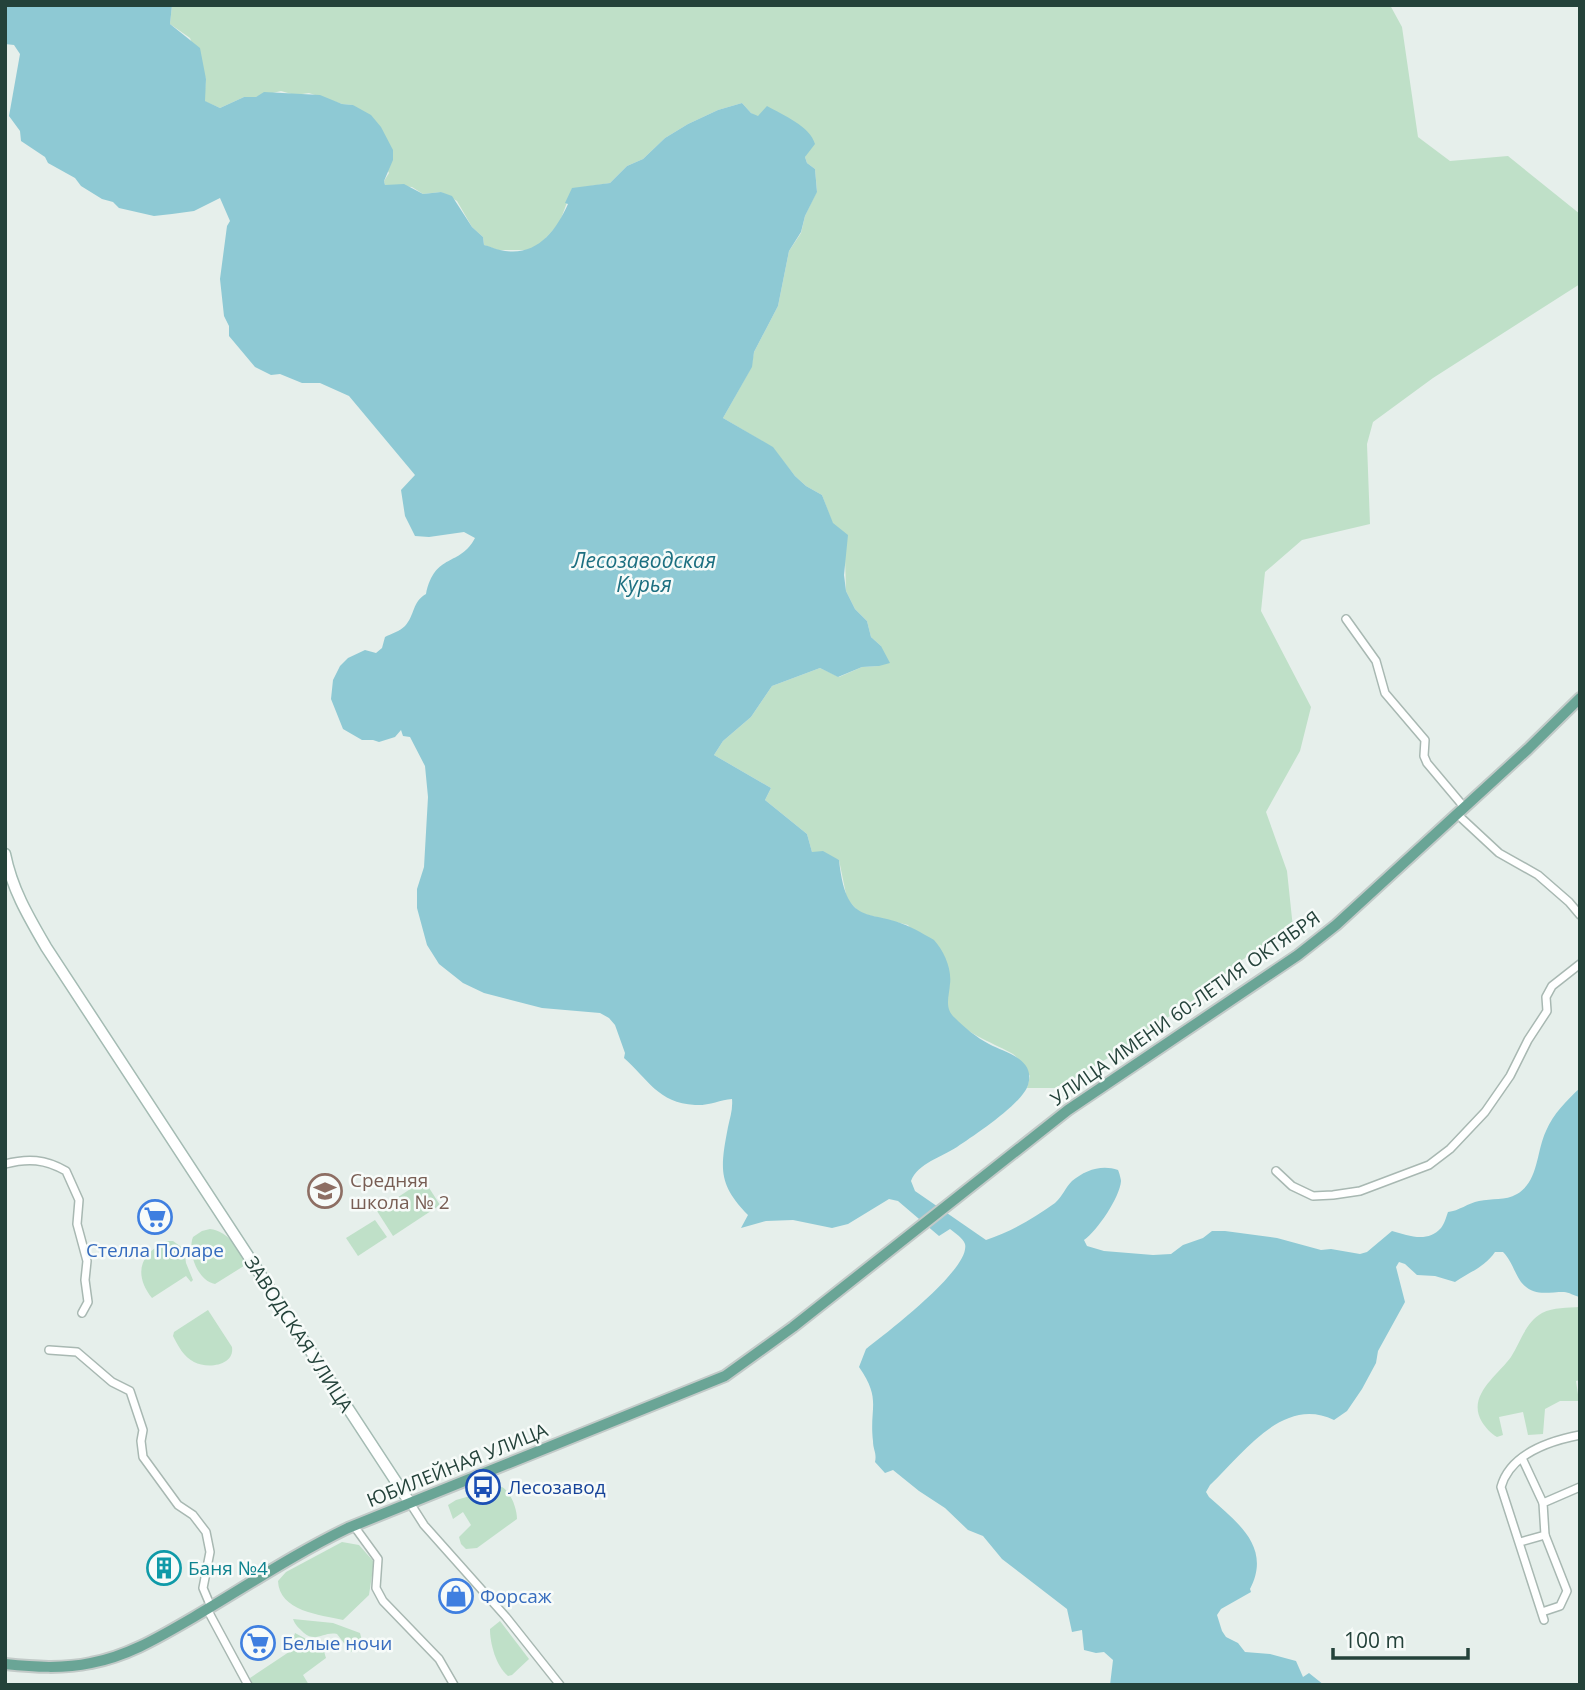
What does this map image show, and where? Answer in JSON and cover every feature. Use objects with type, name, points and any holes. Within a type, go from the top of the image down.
[{"type":"main road","name":"УЛИЦА ИМЕНИ 60-ЛЕТИЯ ОКТЯБРЯ","points":[[900,1240],[1068,1110],[1298,955],[1357,908],[1580,698]]},
{"type":"main road","name":"ЮБИЛЕЙНАЯ УЛИЦА","points":[[5,1664],[66,1667],[122,1655],[154,1640],[308,1547],[724,1376],[784,1334],[900,1240]]},
{"type":"street","points":[[1346,619],[1376,661],[1385,693],[1425,740],[1424,756],[1427,762],[1461,811],[1499,853],[1538,875],[1580,915]]},
{"type":"street","name":"ЗАВОДСКАЯ УЛИЦА","points":[[5,854],[17,896],[52,956],[424,1525],[506,1617],[560,1685]]},
{"type":"street","points":[[1276,1171],[1292,1186],[1313,1196],[1360,1191],[1429,1165],[1450,1149],[1485,1112],[1510,1076],[1528,1040],[1547,1011],[1546,997],[1552,986],[1580,964]]},
{"type":"street","points":[[5,1164],[22,1159],[37,1159],[66,1171],[79,1200],[77,1224],[87,1261],[85,1280],[88,1302],[82,1313]]},
{"type":"street","points":[[49,1350],[77,1352],[112,1381],[131,1391],[143,1430],[143,1457],[178,1505],[193,1514],[206,1532],[210,1552],[203,1588],[209,1608],[248,1685]]},
{"type":"street","points":[[1522,1458],[1543,1503],[1545,1535],[1567,1591],[1560,1606],[1543,1616],[1501,1487],[1504,1475],[1522,1458],[1554,1440],[1580,1435]]},
{"type":"street","points":[[1543,1503],[1580,1487]]},
{"type":"street","points":[[354,1526],[378,1559],[376,1588],[383,1601],[439,1659],[454,1685]]},
{"type":"street","points":[[1520,1542],[1545,1535]]},
{"type":"green space","points":[[172,5],[1390,5],[1402,27],[1418,137],[1450,161],[1508,156],[1580,214],[1580,284],[1433,378],[1373,422],[1367,444],[1370,524],[1302,540],[1265,572],[1261,611],[1311,707],[1300,751],[1266,812],[1287,871],[1293,928],[1242,960],[1199,996],[1113,1055],[1058,1088],[1027,1088],[1030,1076],[1016,1056],[972,1033],[954,1018],[946,999],[950,982],[908,925],[860,913],[847,899],[839,860],[812,852],[807,834],[765,800],[771,788],[714,755],[723,741],[751,717],[772,686],[820,668],[839,677],[862,667],[879,666],[881,646],[871,637],[867,621],[855,609],[846,591],[845,557],[822,495],[795,476],[772,447],[723,418],[751,368],[754,352],[778,306],[789,251],[801,233],[805,216],[817,191],[815,169],[807,163],[805,157],[808,150],[751,113],[742,103],[718,110],[665,138],[643,159],[627,166],[610,183],[572,189],[559,224],[537,247],[531,250],[498,250],[484,245],[483,237],[472,227],[457,201],[441,192],[423,194],[412,187],[385,185],[384,181],[389,173],[353,105],[309,93],[295,95],[281,91],[244,97],[220,108],[204,101],[206,79],[190,38],[170,24]]},
{"type":"green space","points":[[424,1180],[440,1205],[393,1236],[377,1211]]},
{"type":"green space","points":[[375,1220],[387,1237],[358,1256],[346,1238]]},
{"type":"green space","points":[[210,1229],[228,1237],[247,1264],[215,1284],[199,1272],[192,1251],[193,1237]]},
{"type":"green space","points":[[167,1241],[173,1241],[184,1249],[193,1280],[191,1282],[186,1276],[152,1298],[143,1281],[142,1265],[151,1252]]},
{"type":"green space","points":[[1580,1307],[1580,1380],[1576,1381],[1579,1401],[1560,1401],[1545,1409],[1543,1434],[1528,1435],[1523,1412],[1499,1417],[1503,1435],[1497,1437],[1488,1430],[1478,1412],[1478,1403],[1486,1386],[1511,1357],[1527,1327],[1536,1317],[1551,1310]]},
{"type":"green space","points":[[208,1310],[232,1347],[232,1353],[225,1362],[213,1365],[190,1360],[173,1336],[174,1332]]},
{"type":"green space","points":[[502,1487],[513,1501],[517,1519],[477,1548],[466,1549],[459,1537],[471,1525],[463,1512],[453,1519],[448,1505],[456,1500]]},
{"type":"green space","points":[[342,1542],[359,1545],[374,1562],[369,1595],[343,1620],[302,1610],[285,1599],[278,1581],[286,1572]]},
{"type":"green space","points":[[293,1619],[333,1623],[360,1633],[362,1641],[351,1652],[337,1634],[308,1636]]},
{"type":"green space","points":[[500,1621],[529,1659],[508,1676],[497,1661],[491,1641],[490,1629]]},
{"type":"green space","points":[[295,1633],[323,1648],[326,1658],[303,1675],[309,1685],[252,1685],[250,1678],[289,1652]]},
{"type":"water","name":"Лесозаводская Курья","points":[[5,5],[172,5],[170,24],[200,48],[206,79],[205,101],[220,108],[244,97],[256,97],[264,92],[320,95],[342,104],[353,105],[371,115],[393,150],[393,160],[384,181],[385,185],[404,184],[423,194],[441,192],[452,196],[472,227],[483,237],[484,245],[512,252],[533,247],[550,233],[568,204],[565,203],[572,188],[610,183],[627,166],[643,159],[665,138],[718,110],[742,103],[758,116],[767,106],[808,132],[815,144],[805,157],[807,163],[815,169],[817,192],[805,216],[801,232],[789,251],[778,306],[754,352],[752,367],[723,418],[773,447],[795,476],[822,495],[833,523],[848,535],[844,575],[846,591],[855,609],[867,621],[871,637],[881,646],[890,663],[862,667],[838,677],[820,668],[772,686],[751,717],[723,741],[714,755],[771,788],[765,800],[807,834],[812,852],[823,851],[839,860],[848,899],[855,908],[903,924],[934,940],[948,966],[949,1010],[975,1035],[1018,1058],[1028,1069],[1028,1085],[1017,1101],[975,1135],[925,1165],[911,1181],[915,1191],[986,1240],[1013,1229],[1047,1209],[1057,1201],[1072,1181],[1082,1174],[1106,1168],[1118,1170],[1120,1188],[1107,1213],[1084,1240],[1087,1246],[1104,1251],[1171,1254],[1212,1231],[1225,1231],[1277,1238],[1321,1250],[1360,1254],[1367,1252],[1392,1231],[1418,1237],[1430,1236],[1441,1228],[1448,1212],[1475,1202],[1508,1198],[1517,1194],[1533,1174],[1552,1119],[1580,1088],[1580,1297],[1566,1292],[1540,1293],[1530,1290],[1521,1282],[1503,1252],[1495,1252],[1481,1266],[1455,1282],[1435,1276],[1417,1275],[1399,1262],[1396,1267],[1405,1302],[1378,1351],[1376,1363],[1347,1411],[1334,1420],[1315,1414],[1298,1415],[1281,1421],[1250,1444],[1206,1492],[1240,1526],[1254,1548],[1257,1560],[1251,1592],[1221,1609],[1217,1615],[1222,1631],[1245,1652],[1270,1654],[1296,1661],[1303,1677],[1309,1673],[1324,1685],[1110,1685],[1113,1660],[1104,1652],[1084,1650],[1082,1630],[1072,1632],[1067,1609],[1002,1559],[983,1536],[968,1530],[945,1508],[893,1470],[885,1473],[875,1462],[872,1396],[859,1367],[866,1349],[925,1300],[955,1269],[963,1255],[965,1244],[961,1238],[950,1229],[939,1236],[898,1201],[889,1199],[848,1224],[832,1228],[793,1220],[766,1221],[741,1228],[748,1215],[726,1185],[723,1165],[732,1099],[700,1105],[672,1100],[655,1089],[624,1058],[625,1053],[615,1025],[609,1018],[600,1013],[542,1008],[484,993],[463,983],[439,964],[427,945],[417,908],[417,889],[424,867],[428,797],[425,766],[410,737],[403,736],[401,730],[395,737],[379,742],[362,740],[343,729],[331,699],[333,680],[340,666],[348,658],[365,650],[376,653],[382,648],[385,637],[408,622],[418,601],[426,594],[435,572],[462,553],[475,538],[464,532],[429,537],[415,536],[405,516],[401,490],[415,475],[349,396],[320,383],[302,383],[280,374],[271,375],[255,367],[229,336],[220,279],[227,226],[230,221],[220,198],[194,211],[154,216],[119,208],[113,202],[102,199],[81,186],[75,178],[48,163],[45,157],[21,141],[20,131],[9,116],[20,54],[14,45],[5,44]]},
{"type":"place","name":"Средняя школа № 2","points":[[325,1191]]},
{"type":"place","name":"Стелла Поларе","points":[[155,1217]]},
{"type":"place","name":"Лесозавод","points":[[483,1487]]},
{"type":"place","name":"Баня №4","points":[[164,1568]]},
{"type":"place","name":"Форсаж","points":[[456,1596]]},
{"type":"place","name":"Белые ночи","points":[[258,1643]]}]
